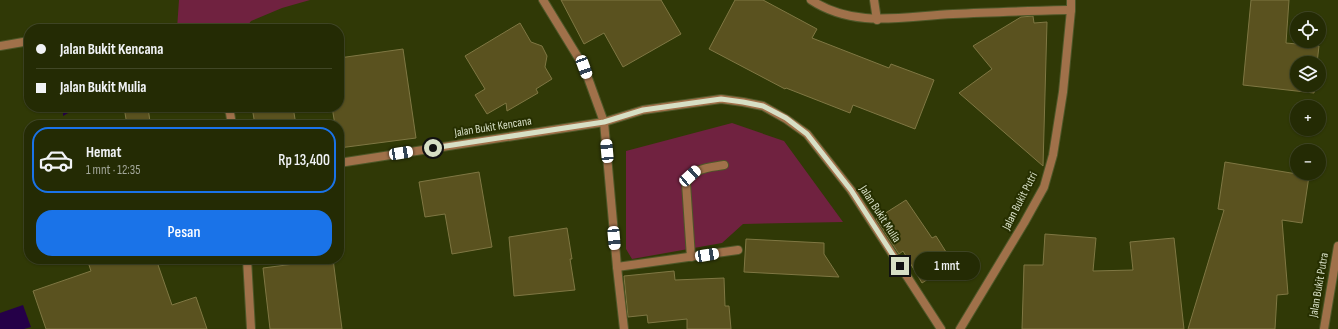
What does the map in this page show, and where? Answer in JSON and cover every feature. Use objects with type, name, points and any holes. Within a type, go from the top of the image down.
[{"type":"street","points":[[543,0],[584,67],[604,122],[624,329]]},
{"type":"street","points":[[810,0],[818,5],[850,17],[877,20],[951,14],[1071,10]]},
{"type":"street","points":[[874,0],[877,20]]},
{"type":"street","name":"Jalan Bukit Putri","points":[[960,329],[1044,187],[1053,155],[1063,92],[1071,0]]},
{"type":"street","points":[[0,46],[24,42]]},
{"type":"street","name":"Jalan Bukit Mulia","points":[[604,122],[643,110],[721,99],[763,106],[786,118],[807,134],[851,190],[941,329]]},
{"type":"street","name":"Jalan Bukit Kencana","points":[[344,162],[604,122]]},
{"type":"street","points":[[691,257],[686,183],[690,176],[697,170],[724,165]]},
{"type":"street","name":"Jalan Bukit Putra","points":[[1324,329],[1338,246]]},
{"type":"street","points":[[617,267],[738,250]]},
{"type":"street","points":[[248,264],[251,329]]},
{"type":"shaded area","points":[[179,0],[310,0],[282,8],[251,21],[249,24],[177,24]]},
{"type":"shaded area","points":[[63,112],[70,112],[63,116]]},
{"type":"shaded area","points":[[732,123],[784,141],[843,222],[743,224],[722,243],[632,259],[626,249],[626,151]]},
{"type":"shaded area","points":[[23,305],[31,327],[24,329],[0,329],[0,313]]},
{"type":"building","points":[[561,0],[661,0],[681,34],[623,67],[604,33],[584,44]]},
{"type":"building","points":[[735,0],[763,0],[817,29],[812,38],[889,68],[891,64],[934,80],[915,129],[853,105],[850,113],[786,88],[785,89],[709,49]]},
{"type":"building","points":[[1251,0],[1289,0],[1286,43],[1290,43],[1290,48],[1319,48],[1318,56],[1290,56],[1290,90],[1243,85]]},
{"type":"building","points":[[1033,16],[1034,23],[1047,22],[1043,166],[959,93],[992,69],[973,46],[1021,17]]},
{"type":"building","points":[[520,23],[531,42],[542,46],[547,56],[545,67],[552,79],[536,89],[538,93],[507,111],[506,103],[487,114],[475,95],[485,89],[465,56]]},
{"type":"building","points":[[403,49],[416,138],[344,147],[344,120],[334,120],[333,112],[344,112],[344,57]]},
{"type":"building","points":[[125,112],[149,112],[150,120],[126,120]]},
{"type":"building","points":[[253,112],[294,112],[295,120],[254,120]]},
{"type":"building","points":[[1225,162],[1290,173],[1290,180],[1308,180],[1302,223],[1282,220],[1288,294],[1277,295],[1275,329],[1188,329],[1224,210],[1218,209]]},
{"type":"building","points":[[479,172],[492,247],[452,254],[445,214],[425,217],[419,182]]},
{"type":"building","points":[[906,200],[932,238],[936,236],[953,263],[922,283],[903,251],[899,254],[876,219]]},
{"type":"building","points":[[567,228],[575,290],[514,296],[509,237]]},
{"type":"building","points":[[1045,234],[1096,238],[1093,271],[1133,270],[1130,242],[1174,238],[1184,329],[1022,329],[1024,265],[1043,265]]},
{"type":"building","points":[[746,239],[824,243],[824,254],[839,277],[744,272]]},
{"type":"building","points":[[89,264],[158,264],[172,305],[196,297],[207,329],[46,329],[33,291],[91,271]]},
{"type":"building","points":[[294,264],[334,264],[342,329],[270,329],[263,268]]},
{"type":"building","points":[[674,271],[675,280],[724,278],[725,306],[729,306],[731,329],[687,329],[687,319],[648,323],[647,315],[628,317],[624,276]]},
{"type":"route","points":[[433,148],[604,122],[643,110],[721,99],[763,106],[786,118],[807,134],[851,190],[900,266]]}]
